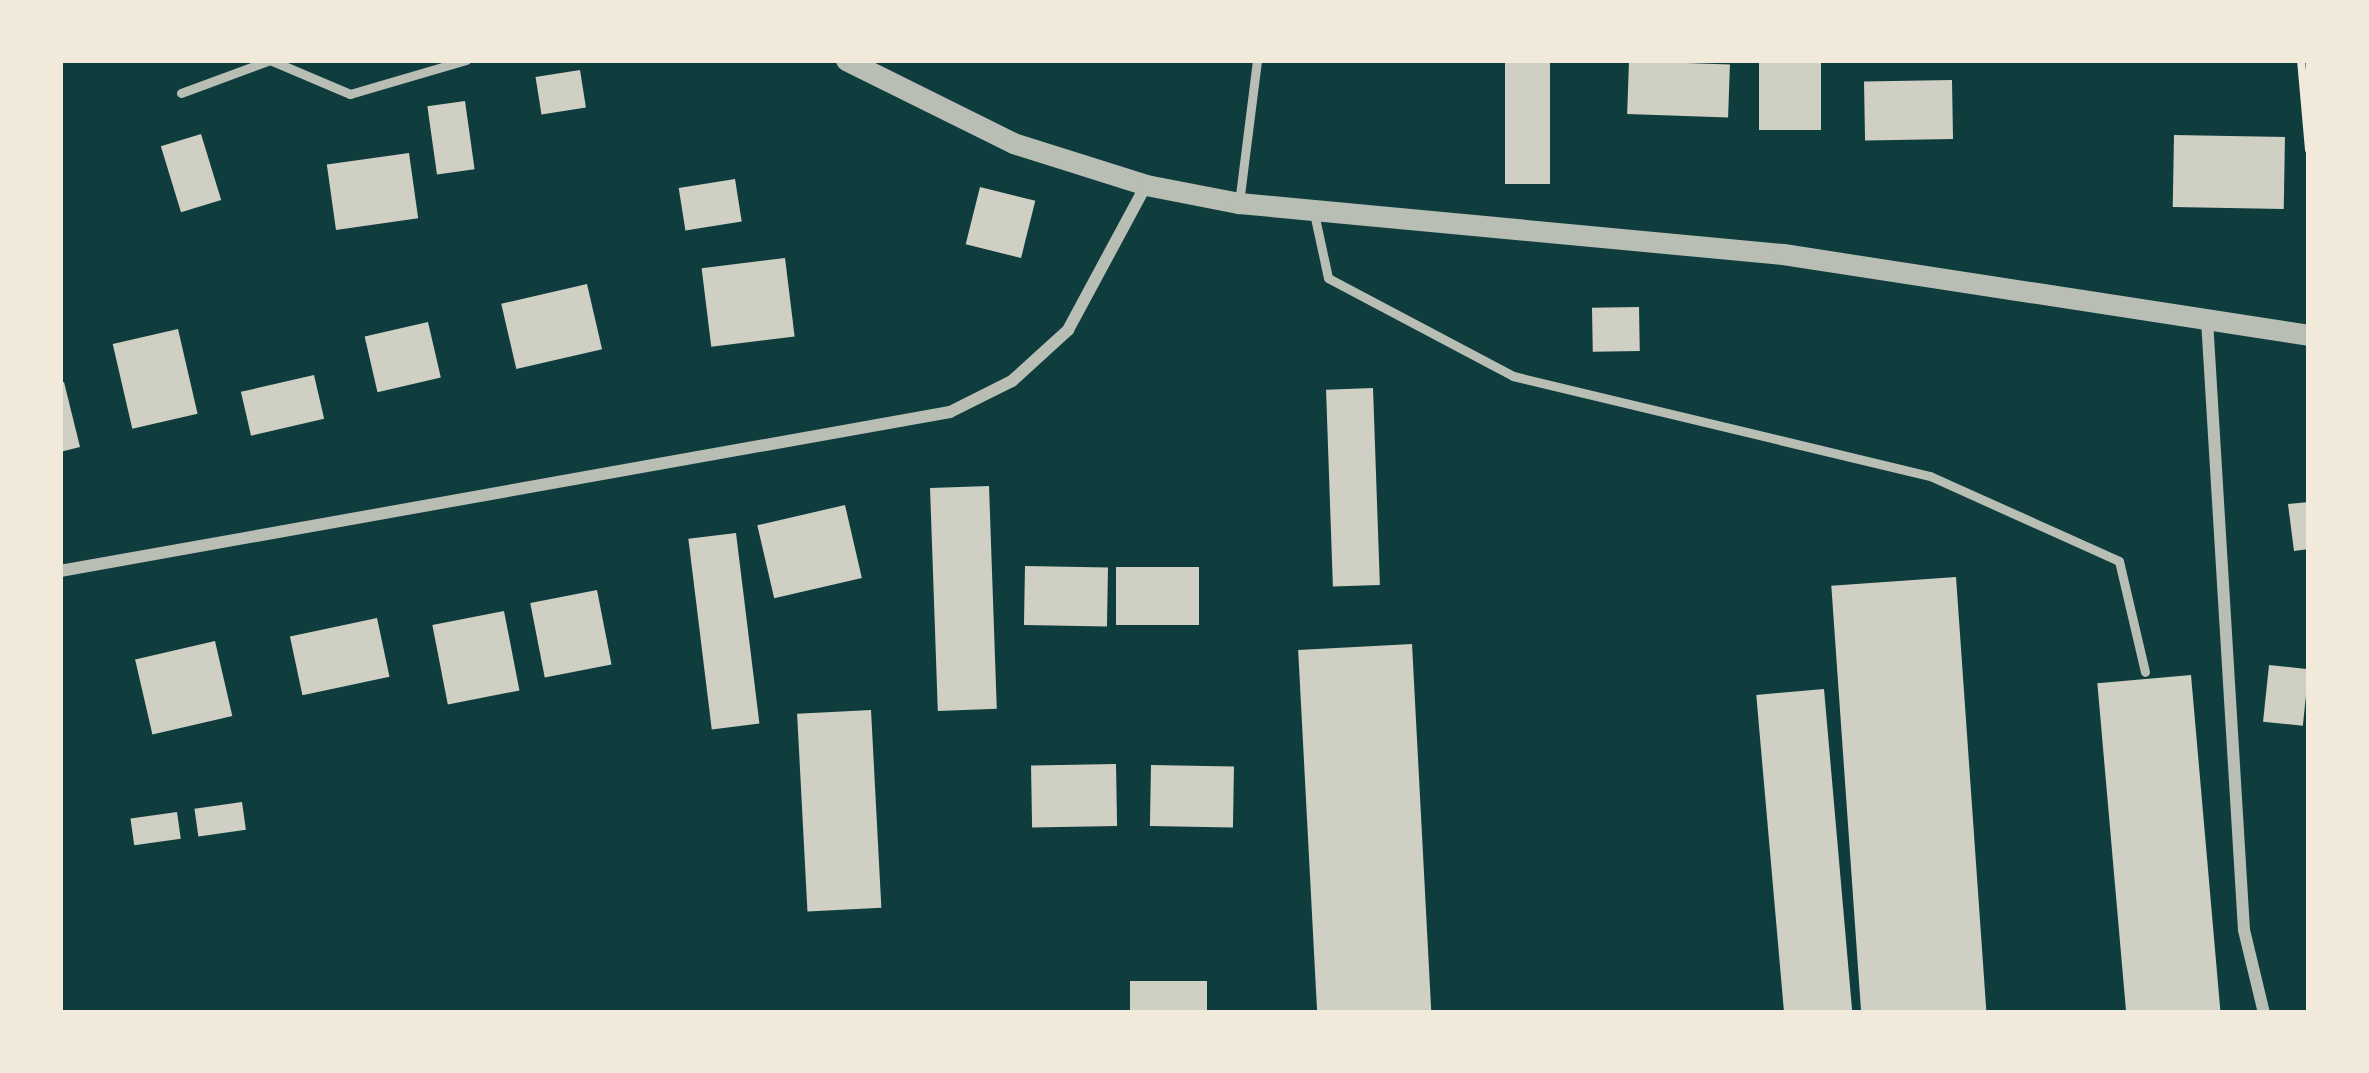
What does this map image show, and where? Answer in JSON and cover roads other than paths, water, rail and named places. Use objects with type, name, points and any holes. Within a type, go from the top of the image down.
[{"type":"street","points":[[846,60],[1012,142],[1146,184],[1239,202],[1314,213],[1783,254],[2309,335]]},
{"type":"street","points":[[60,571],[950,412],[1012,381],[1068,330],[1146,184]]},
{"type":"street","points":[[2207,320],[2243,930],[2264,1013]]},
{"type":"lane","points":[[181,93],[270,60],[350,94],[466,60]]},
{"type":"lane","points":[[1239,202],[1257,60]]},
{"type":"lane","points":[[1314,213],[1328,278],[1513,376],[1930,476],[2119,561],[2145,672]]}]
